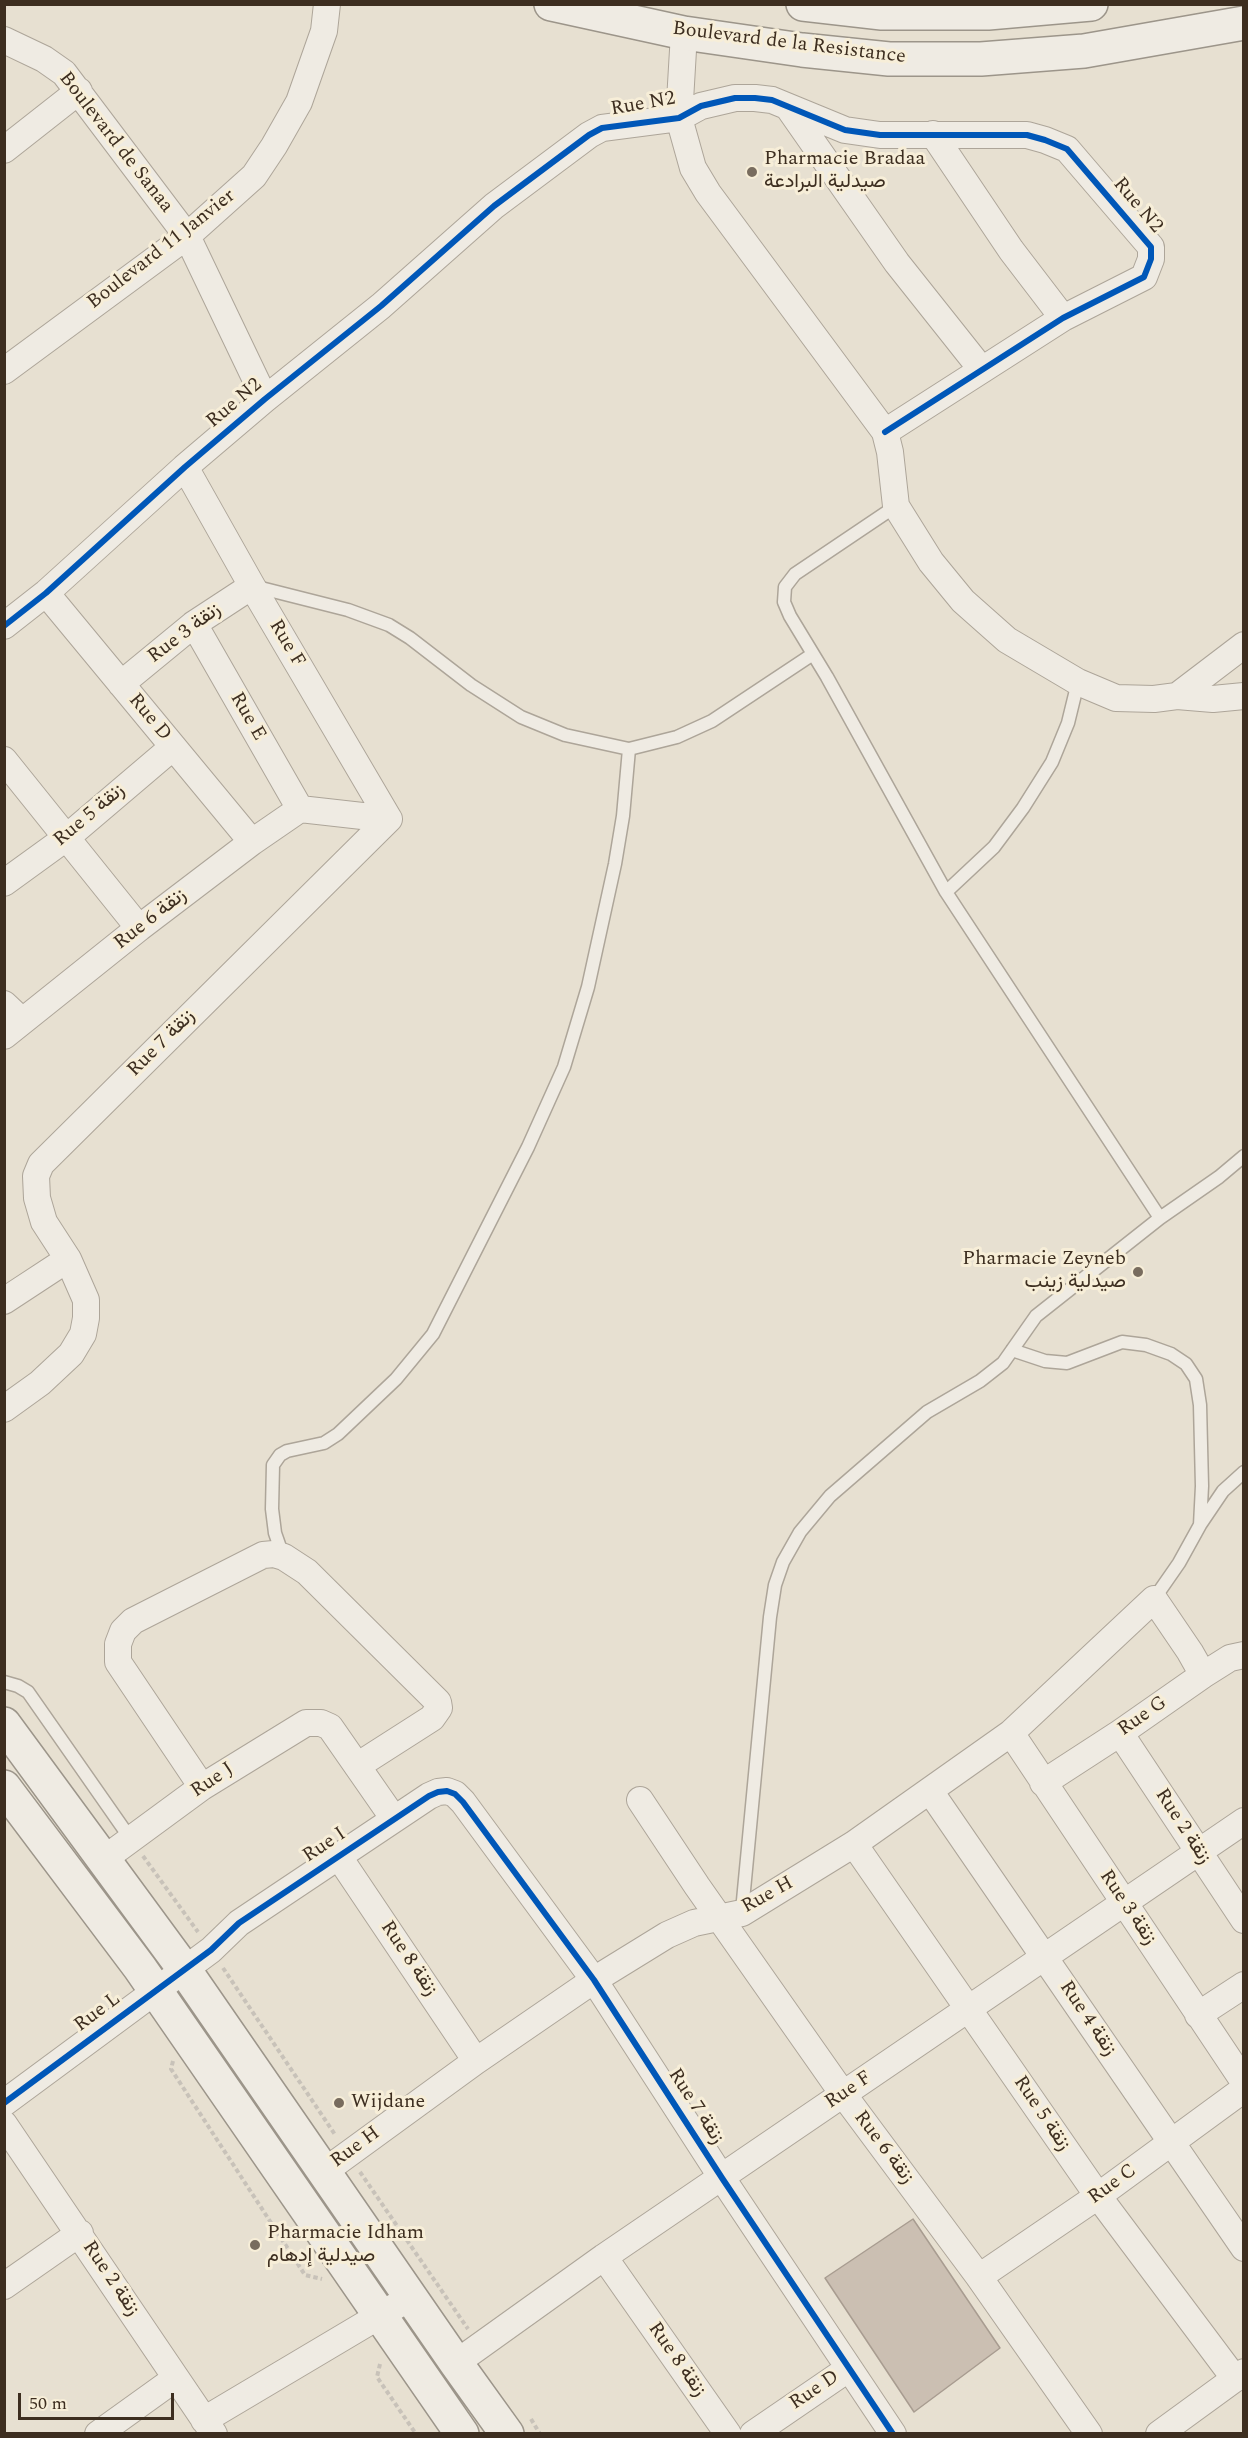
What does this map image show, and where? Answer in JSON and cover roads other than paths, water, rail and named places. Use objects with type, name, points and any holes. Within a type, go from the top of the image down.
[{"type":"main road","name":"Boulevard de la Resistance","points":[[551,4],[684,33],[889,59],[981,59],[1084,51],[1244,23]]},
{"type":"main road","name":"Boulevard de la Resistance","points":[[803,4],[882,13],[988,14],[1091,4]]},
{"type":"main road","points":[[4,1724],[184,1969],[506,2433]]},
{"type":"main road","points":[[4,1787],[140,1968],[462,2433]]},
{"type":"street","name":"Boulevard 11 Janvier","points":[[4,371],[187,236],[254,176],[299,102],[324,31],[327,4]]},
{"type":"street","points":[[679,118],[684,33]]},
{"type":"street","name":"Boulevard de Sanaa","points":[[4,40],[44,59],[64,73],[187,236],[265,399]]},
{"type":"street","points":[[4,150],[79,91]]},
{"type":"street","name":"Rue N2","points":[[4,626],[46,593],[185,467],[381,306],[494,206],[589,135],[602,128],[679,118],[701,106],[735,99],[772,100],[845,130],[880,135],[1027,135],[1067,149],[1151,247],[1151,259],[1144,277],[1063,318],[885,432],[708,193],[693,168],[679,118]]},
{"type":"street","points":[[788,107],[897,263],[982,370]]},
{"type":"street","points":[[933,134],[1011,250],[1063,318]]},
{"type":"street","points":[[885,432],[890,452],[896,506],[931,562],[963,601],[1006,640],[1078,682],[1116,698],[1154,699],[1177,696],[1213,699],[1244,696]]},
{"type":"street","name":"Rue F","points":[[185,467],[389,819]]},
{"type":"street","name":"Rue 3 زنقة","points":[[121,684],[194,624],[252,586]]},
{"type":"street","name":"Rue D","points":[[46,593],[252,842]]},
{"type":"street","name":"Rue E","points":[[194,624],[300,809]]},
{"type":"street","points":[[1177,696],[1244,645]]},
{"type":"street","name":"Rue 5 زنقة","points":[[4,884],[66,838],[173,747]]},
{"type":"street","points":[[4,760],[139,928]]},
{"type":"street","points":[[300,809],[389,819]]},
{"type":"street","name":"Rue 6 زنقة","points":[[10,1020],[300,809]]},
{"type":"street","name":"Rue 7 زنقة","points":[[4,1409],[40,1383],[70,1354],[83,1334],[86,1318],[86,1300],[68,1259],[44,1222],[37,1198],[36,1176],[41,1164],[389,819]]},
{"type":"street","points":[[4,1301],[68,1259]]},
{"type":"street","points":[[202,1787],[118,1662],[118,1644],[123,1631],[133,1621],[246,1562],[263,1555],[274,1554],[284,1557],[307,1572],[438,1702],[439,1708],[432,1718],[357,1766],[394,1819]]},
{"type":"street","points":[[1154,1599],[1203,1675]]},
{"type":"street","name":"Rue H","points":[[325,2171],[476,2061],[594,1980],[667,1935],[694,1923],[731,1915],[854,1844],[1011,1734],[1154,1599]]},
{"type":"street","name":"Rue G","points":[[1043,1783],[1203,1675],[1230,1658],[1244,1655]]},
{"type":"street","name":"Rue J","points":[[104,1859],[202,1787],[296,1727],[313,1722],[330,1727],[357,1766]]},
{"type":"street","name":"Rue 2 زنقة","points":[[1120,1733],[1244,1920]]},
{"type":"street","name":"Rue 3 زنقة","points":[[1011,1734],[1244,2082]]},
{"type":"street","name":"Rue I","points":[[211,1950],[239,1923],[438,1792],[447,1791],[455,1794],[463,1802]]},
{"type":"street","name":"Rue 4 زنقة","points":[[930,1791],[1244,2248]]},
{"type":"street","name":"Rue 6 زنقة","points":[[640,1800],[731,1915],[843,2094],[980,2277],[1089,2433]]},
{"type":"street","name":"Rue 7 زنقة","points":[[463,1802],[594,1980],[722,2178],[892,2433]]},
{"type":"street","name":"Rue F","points":[[456,2363],[604,2257],[1244,1821]]},
{"type":"street","name":"Rue 5 زنقة","points":[[854,1844],[1098,2196],[1239,2375]]},
{"type":"street","name":"Rue 8 زنقة","points":[[339,1857],[476,2061]]},
{"type":"street","name":"Rue L","points":[[4,2103],[211,1950]]},
{"type":"street","points":[[1198,2015],[1244,1985]]},
{"type":"street","name":"Rue C","points":[[980,2277],[1098,2196],[1244,2089]]},
{"type":"street","name":"Rue 2 زنقة","points":[[4,2124],[80,2233],[209,2427]]},
{"type":"street","points":[[4,2286],[80,2233]]},
{"type":"street","name":"Rue 8 زنقة","points":[[604,2257],[728,2433]]},
{"type":"street","points":[[209,2427],[379,2315],[411,2297]]},
{"type":"street","name":"Rue D","points":[[753,2433],[848,2369]]},
{"type":"street","points":[[1159,2433],[1239,2375]]},
{"type":"street","points":[[98,2433],[176,2378]]},
{"type":"lane","points":[[896,506],[795,574],[785,587],[784,602],[946,892],[1160,1218]]},
{"type":"lane","points":[[252,586],[348,610],[389,625],[410,638],[471,685],[521,717],[565,735],[629,749],[677,737],[712,721],[813,654]]},
{"type":"lane","points":[[946,892],[994,847],[1046,772],[1068,723],[1078,682]]},
{"type":"lane","points":[[284,1557],[274,1533],[271,1492],[273,1465],[280,1455],[287,1451],[324,1443],[338,1434],[396,1379],[433,1334],[528,1147],[564,1067],[588,987],[615,864],[623,816],[629,749]]},
{"type":"lane","points":[[731,1915],[775,1585],[783,1562],[800,1532],[830,1496],[927,1412],[980,1381],[1003,1364],[1036,1316],[1160,1218],[1219,1177],[1244,1156]]},
{"type":"lane","points":[[1012,1350],[1045,1361],[1067,1363],[1122,1342],[1155,1348],[1171,1354],[1186,1364],[1196,1379],[1200,1405],[1202,1486],[1200,1525]]},
{"type":"lane","points":[[1154,1599],[1223,1491],[1244,1472]]},
{"type":"lane","points":[[4,1682],[28,1692],[130,1838]]},
{"type":"place","name":"Pharmacie Bradaa صيدلية البرادعة","points":[[752,172]]},
{"type":"place","name":"Pharmacie Zeyneb صيدلية زينب","points":[[1138,1272]]},
{"type":"place","name":"Wijdane","points":[[339,2103]]},
{"type":"place","name":"Pharmacie Idham صيدلية إدهام","points":[[255,2245]]}]
